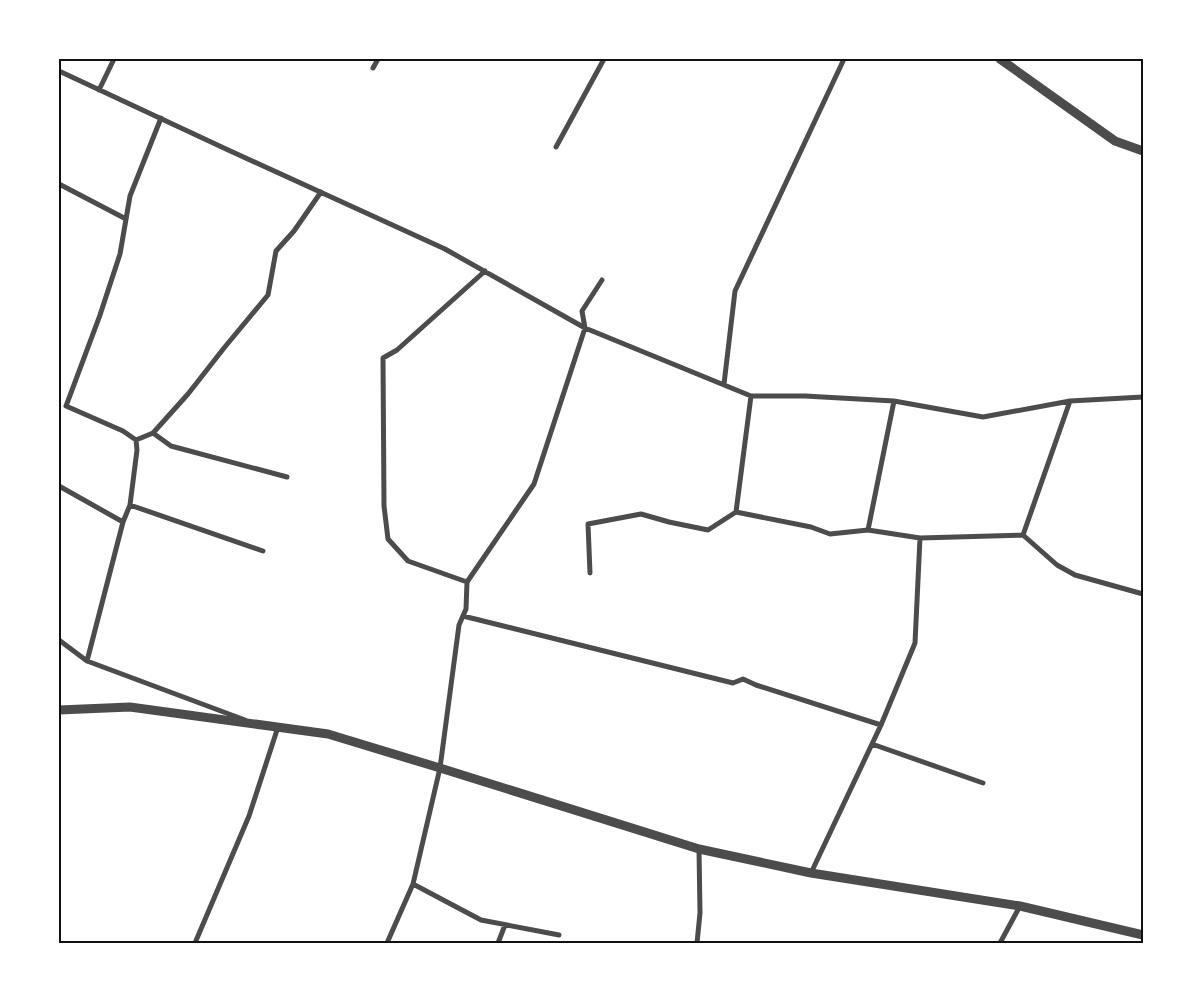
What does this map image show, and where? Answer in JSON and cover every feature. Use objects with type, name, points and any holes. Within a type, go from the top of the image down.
[{"type":"street","points":[[99,90],[114,59]]},
{"type":"street","points":[[373,68],[378,59]]},
{"type":"street","points":[[556,147],[604,59]]},
{"type":"street","points":[[724,384],[735,291],[844,59]]},
{"type":"street","points":[[1000,59],[1115,141],[1143,151]]},
{"type":"street","points":[[59,71],[444,249],[585,328],[752,396],[805,396],[894,401],[982,417],[1070,401],[1143,397]]},
{"type":"street","points":[[136,440],[66,406],[100,315],[120,254],[130,196],[161,118]]},
{"type":"street","points":[[59,184],[126,219]]},
{"type":"street","points":[[136,440],[153,433],[188,394],[268,295],[276,251],[294,231],[322,192]]},
{"type":"street","points":[[467,582],[408,562],[388,539],[384,506],[383,358],[396,350],[485,271]]},
{"type":"street","points":[[387,943],[413,884],[440,768],[459,624],[466,609],[467,582],[534,484],[585,328],[582,311],[602,280]]},
{"type":"street","points":[[736,512],[752,396]]},
{"type":"street","points":[[868,530],[894,401]]},
{"type":"street","points":[[1024,534],[1070,401]]},
{"type":"street","points":[[153,433],[170,446],[287,477]]},
{"type":"street","points":[[87,661],[122,522],[130,505],[137,450],[136,440]]},
{"type":"street","points":[[59,486],[122,522]]},
{"type":"street","points":[[130,505],[263,551]]},
{"type":"street","points":[[590,573],[588,524],[641,514],[708,530],[736,512],[811,528],[830,534],[868,530],[920,538],[1024,534],[1057,565],[1075,575],[1143,594]]},
{"type":"street","points":[[811,873],[872,744],[916,643],[920,538]]},
{"type":"street","points":[[463,616],[733,683],[743,679],[880,726]]},
{"type":"street","points":[[59,640],[87,661],[260,725]]},
{"type":"street","points":[[59,710],[130,707],[328,734],[699,849],[811,873],[1020,906],[1143,935]]},
{"type":"street","points":[[195,943],[249,816],[278,727]]},
{"type":"street","points":[[872,744],[982,783]]},
{"type":"street","points":[[697,943],[700,912],[699,849]]},
{"type":"street","points":[[413,884],[481,920],[559,935]]},
{"type":"street","points":[[1000,943],[1020,906]]},
{"type":"street","points":[[498,943],[505,925]]}]
